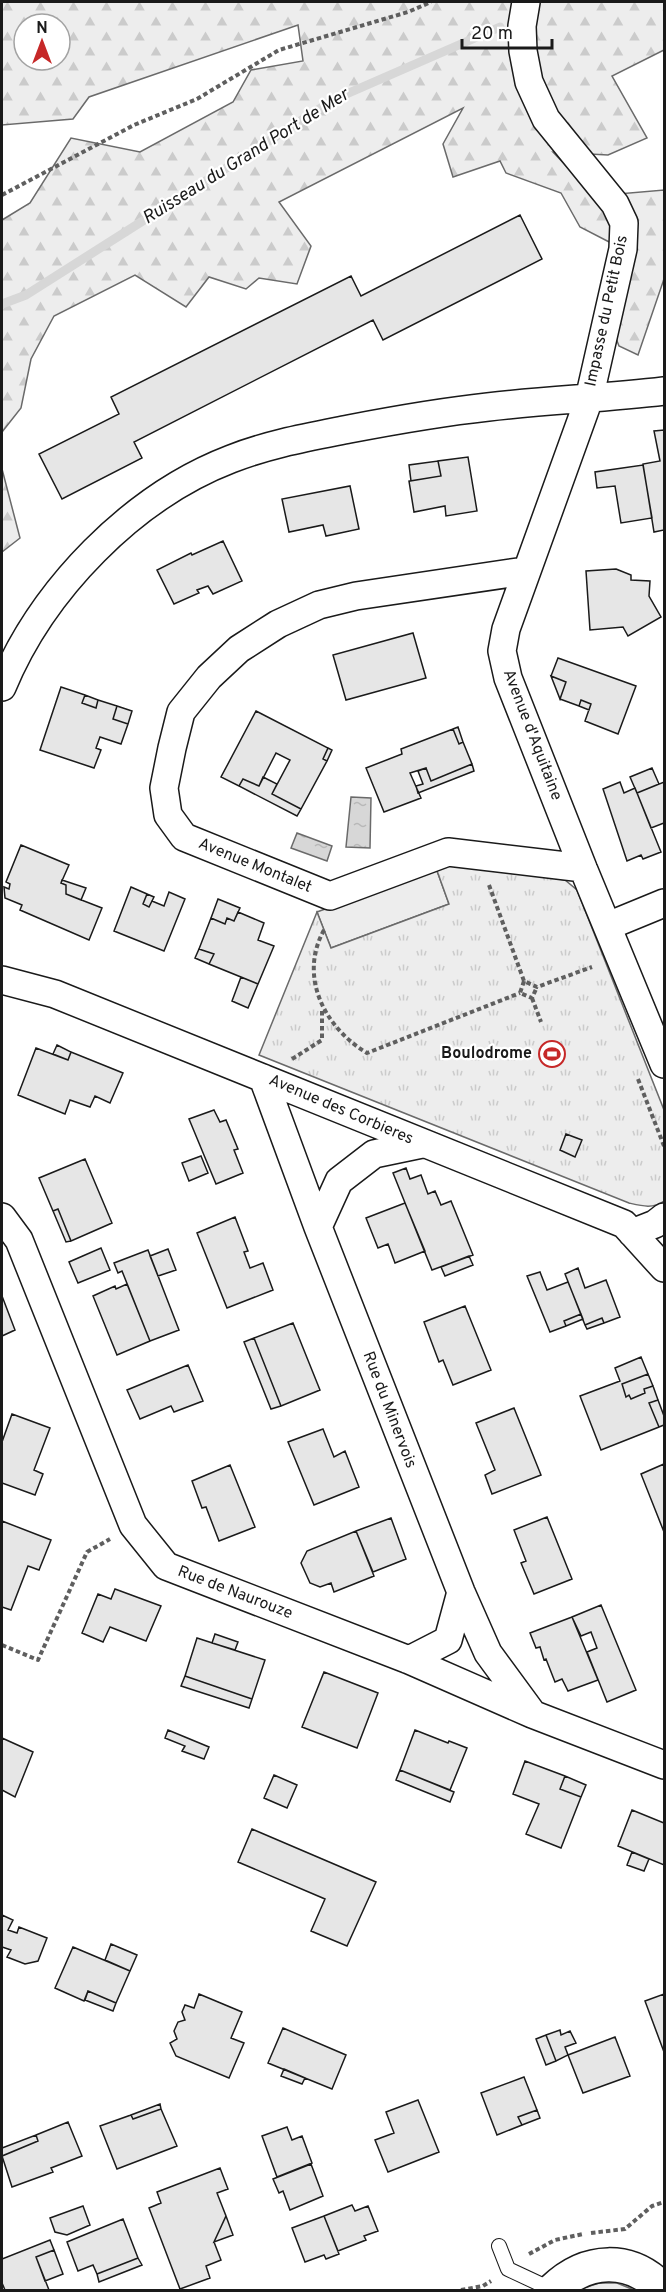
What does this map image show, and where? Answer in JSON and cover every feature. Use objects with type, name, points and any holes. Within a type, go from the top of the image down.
[{"type":"main road","points":[[553,2290],[578,2271],[593,2266],[609,2264],[655,2274]]},
{"type":"street","name":"Impasse du Petit Bois","points":[[525,2],[522,26],[523,51],[529,82],[546,118],[615,204],[624,223],[622,249],[589,399]]},
{"type":"street","points":[[2,687],[14,658],[40,614],[68,579],[115,531],[158,499],[228,460],[268,446],[411,417],[490,406],[664,391]]},
{"type":"street","name":"Avenue d'Aquitaine","points":[[589,399],[525,571],[506,629],[502,651],[508,678],[664,1064]]},
{"type":"street","name":"Avenue Montalet","points":[[525,571],[356,596],[319,605],[278,624],[238,649],[209,677],[181,712],[164,788],[168,815],[184,837],[330,896],[448,852],[583,868]]},
{"type":"street","points":[[608,926],[664,903]]},
{"type":"street","name":"Avenue des Corbieres","points":[[2,980],[55,994],[624,1224],[664,1268]]},
{"type":"street","name":"Rue du Minervois","points":[[263,1078],[318,1227],[460,1592],[488,1653],[532,1714]]},
{"type":"street","points":[[318,1227],[339,1181],[374,1154],[422,1144]]},
{"type":"street","name":"Rue de Naurouze","points":[[2,1216],[19,1240],[133,1525],[166,1566],[409,1660],[532,1714],[664,1764]]},
{"type":"street","points":[[632,1233],[655,1224],[664,1217]]},
{"type":"street","points":[[409,1660],[448,1640],[460,1592]]},
{"type":"lane","points":[[499,2246],[508,2270],[553,2290]]},
{"type":"path","points":[[2,195],[134,125],[197,99],[279,50],[408,12],[431,2]]},
{"type":"path","points":[[487,881],[524,981],[520,993]]},
{"type":"path","points":[[324,930],[318,941],[313,982],[322,1007],[350,1043],[367,1053],[520,993],[532,998]]},
{"type":"path","points":[[524,981],[537,987],[593,967]]},
{"type":"path","points":[[537,987],[532,998],[541,1022]]},
{"type":"path","points":[[263,1078],[321,1040],[322,1007]]},
{"type":"path","points":[[2,1645],[38,1660],[87,1552],[133,1525]]},
{"type":"path","points":[[658,2204],[664,2209]]},
{"type":"shaded area","points":[[436,868],[449,904],[331,948],[317,912]]},
{"type":"shaded area","points":[[599,2283],[617,2283],[634,2290],[578,2290]]},
{"type":"green space","points":[[2,2],[664,2],[664,50],[612,76],[647,138],[608,155],[553,152],[595,196],[664,190],[664,279],[638,355],[619,346],[603,305],[615,245],[580,227],[561,193],[506,173],[500,161],[453,177],[443,144],[463,108],[279,202],[311,246],[297,284],[259,278],[246,289],[209,277],[186,307],[135,275],[54,316],[31,359],[21,408],[2,432],[2,220],[30,203],[71,138],[140,152],[233,102],[251,70],[303,61],[298,25],[89,97],[73,119],[2,125]]},
{"type":"green space","points":[[2,469],[20,538],[2,552]]},
{"type":"green space","points":[[455,862],[565,880],[577,890],[664,1110],[664,1201],[660,1204],[643,1206],[629,1203],[259,1055],[317,912],[331,948],[449,904],[436,868]]},
{"type":"water","points":[[351,797],[371,798],[370,848],[346,847]]},
{"type":"water","points":[[297,833],[332,846],[327,861],[291,848]]},
{"type":"building","points":[[520,215],[542,259],[383,340],[373,320],[134,442],[142,458],[62,499],[39,454],[119,414],[111,397],[351,276],[361,296]]},
{"type":"building","points":[[664,430],[664,530],[654,532],[643,464],[660,461],[654,431]]},
{"type":"building","points":[[468,457],[477,511],[446,516],[445,506],[414,512],[409,481],[441,476],[438,461]]},
{"type":"building","points":[[438,461],[441,476],[411,481],[409,465]]},
{"type":"building","points":[[643,465],[652,518],[621,523],[615,486],[597,488],[595,472]]},
{"type":"building","points":[[350,486],[359,529],[326,536],[323,525],[289,532],[282,499]]},
{"type":"building","points":[[223,541],[242,581],[213,594],[208,586],[197,590],[199,593],[174,604],[157,570],[191,553],[192,555]]},
{"type":"building","points":[[616,569],[631,575],[631,580],[650,581],[649,596],[661,617],[628,636],[623,627],[590,630],[586,571]]},
{"type":"building","points":[[413,633],[426,678],[346,700],[333,655]]},
{"type":"building","points":[[558,658],[636,686],[618,734],[585,721],[591,704],[581,700],[579,706],[560,699],[566,682],[551,676]]},
{"type":"building","points":[[551,676],[566,682],[560,699]]},
{"type":"building","points":[[61,687],[85,695],[82,703],[96,708],[98,700],[117,706],[113,719],[128,724],[121,744],[100,737],[96,748],[101,750],[94,768],[40,750]]},
{"type":"building","points":[[85,695],[98,700],[96,708],[82,703]]},
{"type":"building","points":[[581,700],[591,704],[589,710],[579,706]]},
{"type":"building","points":[[117,706],[132,711],[128,724],[113,719]]},
{"type":"building","points":[[256,711],[328,748],[323,759],[327,761],[301,809],[272,794],[290,760],[276,753],[259,786],[243,779],[239,786],[221,777]]},
{"type":"building","points":[[458,727],[463,742],[459,744],[453,729]]},
{"type":"building","points":[[453,729],[459,744],[463,742],[472,764],[431,781],[426,768],[410,773],[421,798],[384,812],[366,768],[402,754],[401,749]]},
{"type":"building","points":[[328,748],[332,750],[327,761],[323,759]]},
{"type":"building","points":[[472,764],[474,771],[418,793],[416,786],[423,784],[418,771],[426,768],[431,781]]},
{"type":"building","points":[[652,768],[659,784],[637,793],[630,777]]},
{"type":"building","points":[[263,777],[277,784],[272,794],[301,809],[297,816],[239,786],[243,779],[259,786]]},
{"type":"building","points":[[620,782],[624,793],[635,788],[661,852],[643,859],[641,855],[627,861],[603,789]]},
{"type":"building","points":[[664,782],[664,823],[651,828],[637,793]]},
{"type":"building","points":[[21,845],[69,865],[61,883],[66,885],[66,894],[102,908],[89,940],[20,910],[22,905],[5,898],[4,887],[9,889],[10,884],[6,882]]},
{"type":"building","points":[[62,880],[86,888],[81,900],[66,894],[66,885],[61,883]]},
{"type":"building","points":[[131,887],[147,894],[143,904],[149,907],[152,901],[164,906],[169,892],[185,899],[164,951],[114,931]]},
{"type":"building","points":[[147,894],[154,897],[149,907],[143,904]]},
{"type":"building","points":[[218,899],[240,908],[234,921],[227,918],[225,924],[211,918]]},
{"type":"building","points":[[238,912],[264,923],[258,940],[274,946],[258,984],[209,964],[214,954],[199,949],[211,918],[225,924],[227,918],[234,921]]},
{"type":"building","points":[[199,949],[214,954],[209,964],[195,958]]},
{"type":"building","points":[[241,977],[258,984],[248,1008],[232,1001]]},
{"type":"building","points":[[57,1045],[71,1052],[68,1060],[53,1054]]},
{"type":"building","points":[[36,1048],[68,1060],[71,1052],[123,1073],[110,1103],[95,1096],[90,1107],[70,1100],[65,1114],[18,1095]]},
{"type":"building","points":[[214,1110],[220,1122],[226,1120],[238,1149],[234,1150],[243,1173],[216,1184],[189,1119]]},
{"type":"building","points":[[566,1134],[582,1140],[575,1157],[560,1150]]},
{"type":"building","points":[[201,1156],[208,1173],[189,1181],[182,1163]]},
{"type":"building","points":[[85,1159],[112,1223],[71,1241],[58,1209],[53,1211],[39,1178]]},
{"type":"building","points":[[406,1168],[410,1179],[421,1175],[428,1194],[435,1191],[441,1205],[451,1201],[473,1255],[432,1270],[393,1173]]},
{"type":"building","points":[[405,1203],[425,1251],[395,1263],[388,1244],[378,1248],[366,1218]]},
{"type":"building","points":[[58,1209],[71,1241],[66,1242],[53,1211]]},
{"type":"building","points":[[235,1217],[248,1251],[244,1252],[250,1268],[263,1263],[273,1290],[227,1308],[197,1233]]},
{"type":"building","points":[[101,1248],[110,1270],[78,1283],[69,1262]]},
{"type":"building","points":[[168,1249],[176,1270],[158,1276],[150,1256]]},
{"type":"building","points":[[148,1250],[179,1330],[150,1341],[122,1271],[118,1273],[114,1263]]},
{"type":"building","points":[[469,1256],[473,1265],[445,1276],[441,1267]]},
{"type":"building","points":[[578,1268],[585,1288],[606,1280],[620,1317],[604,1323],[602,1318],[585,1325],[565,1274]]},
{"type":"building","points":[[540,1272],[547,1290],[568,1282],[581,1314],[564,1321],[566,1326],[550,1332],[527,1276]]},
{"type":"building","points":[[127,1284],[150,1341],[117,1355],[93,1296],[115,1286],[116,1289]]},
{"type":"building","points":[[2,1296],[15,1330],[2,1336]]},
{"type":"building","points":[[465,1306],[491,1370],[453,1385],[443,1360],[439,1362],[424,1322]]},
{"type":"building","points":[[581,1314],[583,1319],[566,1326],[564,1321]]},
{"type":"building","points":[[602,1318],[604,1323],[587,1329],[585,1325]]},
{"type":"building","points":[[293,1323],[320,1390],[281,1406],[254,1338]]},
{"type":"building","points":[[254,1338],[281,1406],[271,1409],[244,1342]]},
{"type":"building","points":[[641,1357],[648,1374],[622,1384],[626,1397],[629,1395],[631,1399],[645,1393],[644,1389],[653,1386],[658,1400],[649,1403],[659,1427],[601,1450],[580,1396],[620,1381],[615,1368]]},
{"type":"building","points":[[188,1365],[203,1401],[174,1412],[171,1406],[140,1419],[127,1390]]},
{"type":"building","points":[[648,1374],[653,1386],[644,1389],[645,1393],[631,1399],[629,1395],[626,1397],[622,1384]]},
{"type":"building","points":[[658,1400],[664,1416],[664,1425],[659,1427],[649,1403]]},
{"type":"building","points":[[514,1408],[541,1475],[492,1494],[485,1475],[495,1470],[476,1423]]},
{"type":"building","points":[[12,1414],[50,1428],[34,1470],[43,1474],[35,1495],[2,1483],[2,1442]]},
{"type":"building","points":[[323,1429],[334,1457],[345,1451],[359,1487],[314,1505],[288,1442]]},
{"type":"building","points":[[664,1464],[664,1532],[641,1474]]},
{"type":"building","points":[[230,1465],[255,1527],[219,1541],[206,1507],[202,1508],[192,1481]]},
{"type":"building","points":[[547,1517],[572,1579],[534,1594],[521,1563],[526,1561],[514,1530]]},
{"type":"building","points":[[391,1518],[406,1559],[373,1572],[356,1531]]},
{"type":"building","points":[[2,1521],[51,1540],[39,1570],[28,1566],[11,1610],[2,1607]]},
{"type":"building","points":[[356,1531],[374,1576],[334,1592],[331,1583],[320,1587],[310,1583],[301,1563],[307,1551]]},
{"type":"building","points":[[115,1589],[161,1606],[146,1641],[110,1627],[103,1642],[82,1633],[98,1594],[111,1599]]},
{"type":"building","points":[[601,1605],[636,1690],[607,1702],[587,1652],[597,1648],[591,1632],[581,1636],[572,1617]]},
{"type":"building","points":[[572,1617],[598,1680],[568,1691],[562,1679],[555,1682],[540,1647],[536,1648],[530,1633]]},
{"type":"building","points":[[215,1634],[238,1642],[235,1650],[212,1643]]},
{"type":"building","points":[[197,1638],[265,1660],[252,1699],[185,1676]]},
{"type":"building","points":[[324,1672],[378,1693],[357,1748],[302,1727]]},
{"type":"building","points":[[185,1676],[252,1699],[249,1708],[181,1686]]},
{"type":"building","points":[[168,1730],[209,1747],[204,1759],[182,1751],[185,1746],[165,1738]]},
{"type":"building","points":[[415,1730],[467,1748],[450,1790],[400,1770]]},
{"type":"building","points":[[2,1738],[33,1752],[15,1797],[2,1790]]},
{"type":"building","points":[[525,1761],[565,1776],[560,1789],[581,1797],[561,1848],[526,1834],[539,1804],[513,1794]]},
{"type":"building","points":[[400,1770],[454,1792],[450,1802],[396,1780]]},
{"type":"building","points":[[274,1775],[297,1785],[287,1808],[264,1798]]},
{"type":"building","points":[[565,1776],[586,1785],[581,1797],[560,1789]]},
{"type":"building","points":[[632,1810],[664,1823],[664,1865],[618,1846]]},
{"type":"building","points":[[252,1829],[376,1882],[347,1946],[311,1931],[325,1899],[238,1862]]},
{"type":"building","points":[[632,1852],[649,1859],[644,1871],[627,1865]]},
{"type":"building","points":[[2,1915],[13,1920],[8,1930],[17,1933],[19,1927],[47,1938],[38,1961],[25,1964],[7,1957],[11,1950],[2,1947]]},
{"type":"building","points":[[111,1944],[137,1955],[130,1971],[105,1960]]},
{"type":"building","points":[[73,1947],[130,1971],[116,2003],[88,1991],[84,2001],[55,1988]]},
{"type":"building","points":[[88,1991],[116,2003],[113,2011],[85,2000]]},
{"type":"building","points":[[199,1994],[242,2012],[231,2038],[244,2043],[229,2078],[176,2056],[170,2043],[177,2039],[174,2031],[178,2022],[185,2020],[182,2012],[185,2005],[194,2008]]},
{"type":"building","points":[[664,1994],[664,2052],[645,2001]]},
{"type":"building","points":[[283,2028],[346,2055],[332,2089],[268,2063]]},
{"type":"building","points":[[560,2030],[561,2035],[570,2031],[576,2043],[565,2047],[568,2055],[556,2061],[546,2035]]},
{"type":"building","points":[[546,2035],[556,2061],[546,2065],[536,2039]]},
{"type":"building","points":[[615,2037],[630,2076],[583,2093],[568,2055]]},
{"type":"building","points":[[284,2069],[305,2078],[302,2084],[281,2076]]},
{"type":"building","points":[[524,2077],[537,2110],[518,2117],[522,2125],[497,2135],[481,2093]]},
{"type":"building","points":[[418,2100],[439,2152],[388,2172],[375,2140],[394,2133],[386,2112]]},
{"type":"building","points":[[160,2104],[161,2109],[133,2119],[131,2115]]},
{"type":"building","points":[[161,2109],[177,2146],[117,2169],[100,2126],[131,2115],[133,2119]]},
{"type":"building","points":[[537,2110],[540,2118],[522,2125],[518,2117]]},
{"type":"building","points":[[68,2122],[82,2156],[51,2168],[53,2172],[12,2187],[2,2156],[38,2141],[36,2135]]},
{"type":"building","points":[[287,2127],[292,2140],[302,2136],[312,2163],[277,2177],[262,2136]]},
{"type":"building","points":[[36,2135],[38,2141],[2,2156],[2,2148]]},
{"type":"building","points":[[311,2164],[323,2196],[290,2210],[283,2191],[279,2193],[273,2179]]},
{"type":"building","points":[[220,2168],[228,2189],[217,2193],[226,2216],[214,2242],[221,2260],[206,2266],[210,2278],[180,2289],[149,2208],[161,2203],[157,2192]]},
{"type":"building","points":[[352,2205],[355,2211],[368,2206],[378,2231],[364,2236],[366,2240],[338,2251],[324,2216]]},
{"type":"building","points":[[83,2206],[90,2225],[67,2235],[55,2232],[50,2218]]},
{"type":"building","points":[[226,2216],[233,2235],[214,2242]]},
{"type":"building","points":[[324,2216],[339,2254],[326,2259],[324,2255],[305,2262],[292,2228]]},
{"type":"building","points":[[123,2219],[138,2258],[97,2274],[93,2265],[78,2271],[67,2242]]},
{"type":"building","points":[[50,2240],[54,2250],[36,2257],[49,2290],[5,2290],[2,2283],[2,2259]]},
{"type":"building","points":[[54,2250],[63,2274],[45,2281],[36,2257]]},
{"type":"building","points":[[138,2258],[142,2265],[99,2282],[97,2274]]},
{"type":"waterway","name":"Ruisseau du Grand Port de Mer","points":[[2,304],[26,295],[335,99],[500,27]]},
{"type":"place","name":"Boulodrome","points":[[552,1054]]}]
